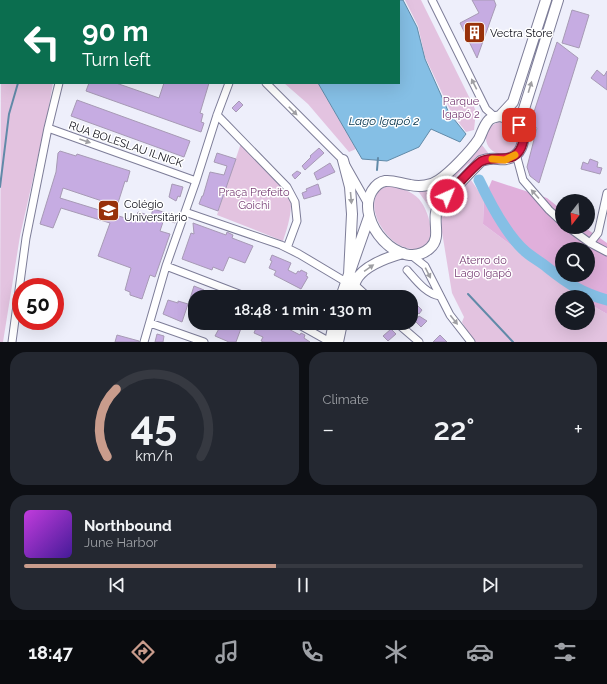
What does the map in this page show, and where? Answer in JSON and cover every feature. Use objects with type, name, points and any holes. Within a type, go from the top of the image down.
[{"type":"main road","points":[[407,254],[393,249],[382,240],[375,230],[369,217],[368,204],[371,193],[376,185],[385,180],[421,186],[440,180],[471,151],[480,138],[488,120],[497,116],[513,102],[546,0]]},
{"type":"main road","points":[[519,125],[558,0]]},
{"type":"main road","points":[[350,280],[389,257],[421,253],[430,248],[436,236],[435,219],[438,205],[481,161],[490,159],[505,160],[511,158],[521,149],[523,142],[522,129],[514,120],[497,116]]},
{"type":"main road","points":[[343,160],[350,187],[352,214],[350,290]]},
{"type":"main road","points":[[345,290],[350,280],[369,217]]},
{"type":"main road","points":[[330,342],[333,330]]},
{"type":"main road","points":[[338,342],[341,330]]},
{"type":"street","points":[[432,0],[486,109],[497,116]]},
{"type":"street","points":[[12,342],[26,238],[48,128],[59,84]]},
{"type":"street","points":[[144,342],[166,266],[229,84]]},
{"type":"street","points":[[267,84],[343,160],[368,204]]},
{"type":"street","points":[[217,115],[287,187],[295,202],[297,221],[287,248]]},
{"type":"street","name":"RUA BOLESLAU ILNICK","points":[[48,128],[196,181]]},
{"type":"street","points":[[516,154],[523,180],[555,216]]},
{"type":"street","points":[[591,242],[598,233],[607,193]]},
{"type":"street","points":[[185,212],[287,248],[350,280],[361,290]]},
{"type":"street","points":[[578,234],[589,242]]},
{"type":"street","points":[[595,246],[607,252]]},
{"type":"street","points":[[407,254],[425,266],[450,315],[471,342]]},
{"type":"street","points":[[166,266],[229,290]]},
{"type":"street","points":[[406,270],[428,292],[433,295],[440,296]]},
{"type":"street","points":[[150,323],[204,342]]},
{"type":"street","points":[[309,330],[330,342]]},
{"type":"street","points":[[406,330],[419,342]]},
{"type":"green space","name":"Parque Igapó 2","points":[[405,0],[421,0],[476,111],[474,130],[466,132],[452,114],[425,57],[418,26]]},
{"type":"green space","points":[[1,84],[53,84],[47,117],[20,236],[13,278],[12,278],[3,342],[0,342]]},
{"type":"green space","points":[[285,84],[319,84],[356,149],[349,152],[308,104]]},
{"type":"green space","points":[[505,122],[511,124],[516,129],[518,138],[516,147],[511,152],[499,154],[493,152],[488,147],[486,135],[488,129],[493,124]]},
{"type":"green space","name":"Praça Prefeito Goichi","points":[[241,143],[276,177],[287,192],[290,199],[291,209],[283,241],[217,215]]},
{"type":"green space","points":[[482,145],[489,154],[480,156],[467,165],[438,195],[430,208],[418,191],[427,190],[437,186],[450,178],[474,155]]},
{"type":"green space","name":"Aterro do Lago Igapó","points":[[471,180],[484,199],[483,224],[555,278],[555,282],[560,282],[571,290],[555,290],[555,330],[595,330],[595,307],[607,314],[607,342],[475,342],[462,322],[464,317],[452,293],[441,226],[442,214],[448,201]]},
{"type":"green space","points":[[392,185],[413,194],[419,199],[427,212],[430,236],[428,242],[423,247],[415,249],[404,247],[393,241],[384,231],[378,220],[374,208],[375,198],[381,190]]},
{"type":"shaded area","points":[[492,180],[547,198],[555,204],[555,234],[594,234],[607,243],[607,314],[595,307],[595,290],[571,290],[560,282],[595,282],[595,242],[555,242],[555,278],[483,224],[484,199]]},
{"type":"water","name":"Lago Igapó 2","points":[[400,0],[403,0],[417,27],[425,59],[449,113],[466,134],[460,142],[431,129],[419,147],[387,161],[362,159],[319,84],[400,84]]},
{"type":"building","name":"Vectra Store","points":[[472,0],[494,0],[496,5],[477,58],[460,23],[479,13]]},
{"type":"building","points":[[572,10],[589,15],[579,48],[562,43]]},
{"type":"building","points":[[557,42],[578,58],[539,183],[530,176],[527,167],[537,128],[530,124]]},
{"type":"building","points":[[597,70],[604,76],[607,71],[607,90],[591,78]]},
{"type":"building","points":[[89,84],[119,84],[159,98],[164,84],[209,84],[200,113],[203,114],[201,122],[204,123],[201,132],[86,91]]},
{"type":"building","points":[[77,100],[190,141],[184,157],[71,116]]},
{"type":"building","points":[[239,101],[243,105],[236,112],[232,108]]},
{"type":"building","points":[[319,148],[324,153],[305,170],[302,166]]},
{"type":"building","points":[[60,151],[76,156],[77,154],[130,171],[127,182],[125,181],[117,206],[63,188],[60,198],[135,221],[138,212],[151,216],[153,209],[177,216],[175,223],[164,219],[160,231],[170,234],[155,277],[150,275],[142,299],[130,295],[130,292],[125,290],[131,268],[98,256],[110,223],[61,208],[53,228],[40,224],[56,172],[58,153]]},
{"type":"building","points":[[217,153],[236,159],[218,211],[199,204],[210,172],[224,175],[227,166],[214,162]]},
{"type":"building","points":[[590,159],[598,162],[597,167],[602,168],[600,174],[581,169],[583,162],[588,164]]},
{"type":"building","points":[[330,163],[335,172],[317,180],[314,173]]},
{"type":"building","points":[[297,171],[301,173],[295,179],[292,175]]},
{"type":"building","points":[[172,184],[183,187],[180,197],[178,196],[176,201],[169,197]]},
{"type":"building","points":[[318,184],[321,194],[304,199],[302,193],[307,191],[306,189]]},
{"type":"building","points":[[193,223],[226,235],[227,232],[233,235],[232,238],[253,246],[245,263],[229,257],[223,271],[213,267],[212,270],[182,259],[191,233],[194,234]]},
{"type":"building","points":[[272,255],[291,263],[288,270],[296,274],[301,270],[307,273],[306,276],[308,277],[301,289],[274,275],[276,271],[269,268],[272,261],[270,260]]},
{"type":"building","points":[[194,286],[204,290],[193,290]]},
{"type":"building","points":[[168,300],[188,304],[182,322],[163,314]]},
{"type":"building","points":[[418,306],[422,310],[419,314],[418,313]]},
{"type":"building","points":[[419,316],[427,321],[421,327],[418,324]]},
{"type":"building","points":[[218,330],[240,330],[236,342],[229,342],[215,336]]},
{"type":"building","points":[[255,330],[290,330],[300,335],[301,333],[305,335],[304,338],[310,342],[264,342],[261,341],[263,337],[254,333]]},
{"type":"building","points":[[390,330],[396,334],[388,341],[383,336]]},
{"type":"building","points":[[157,334],[164,336],[163,342],[155,342]]},
{"type":"building","points":[[117,335],[139,341],[139,342],[115,342]]},
{"type":"building","points":[[440,335],[447,342],[433,342]]},
{"type":"waterway","points":[[0,187],[9,114],[18,84]]},
{"type":"waterway","points":[[377,170],[378,158]]},
{"type":"waterway","points":[[479,180],[506,228],[526,252],[562,279],[590,294],[607,300]]},
{"type":"waterway","points":[[468,294],[513,342]]},
{"type":"slow traffic","points":[[492,159],[505,160],[515,155]]},
{"type":"place","name":"Vectra Store","points":[[474,33]]},
{"type":"place","name":"Colégio Universitário","points":[[109,210]]},
{"type":"route","points":[[447,196],[481,161],[490,159],[505,160],[516,154],[521,149],[524,135],[519,125]]}]
